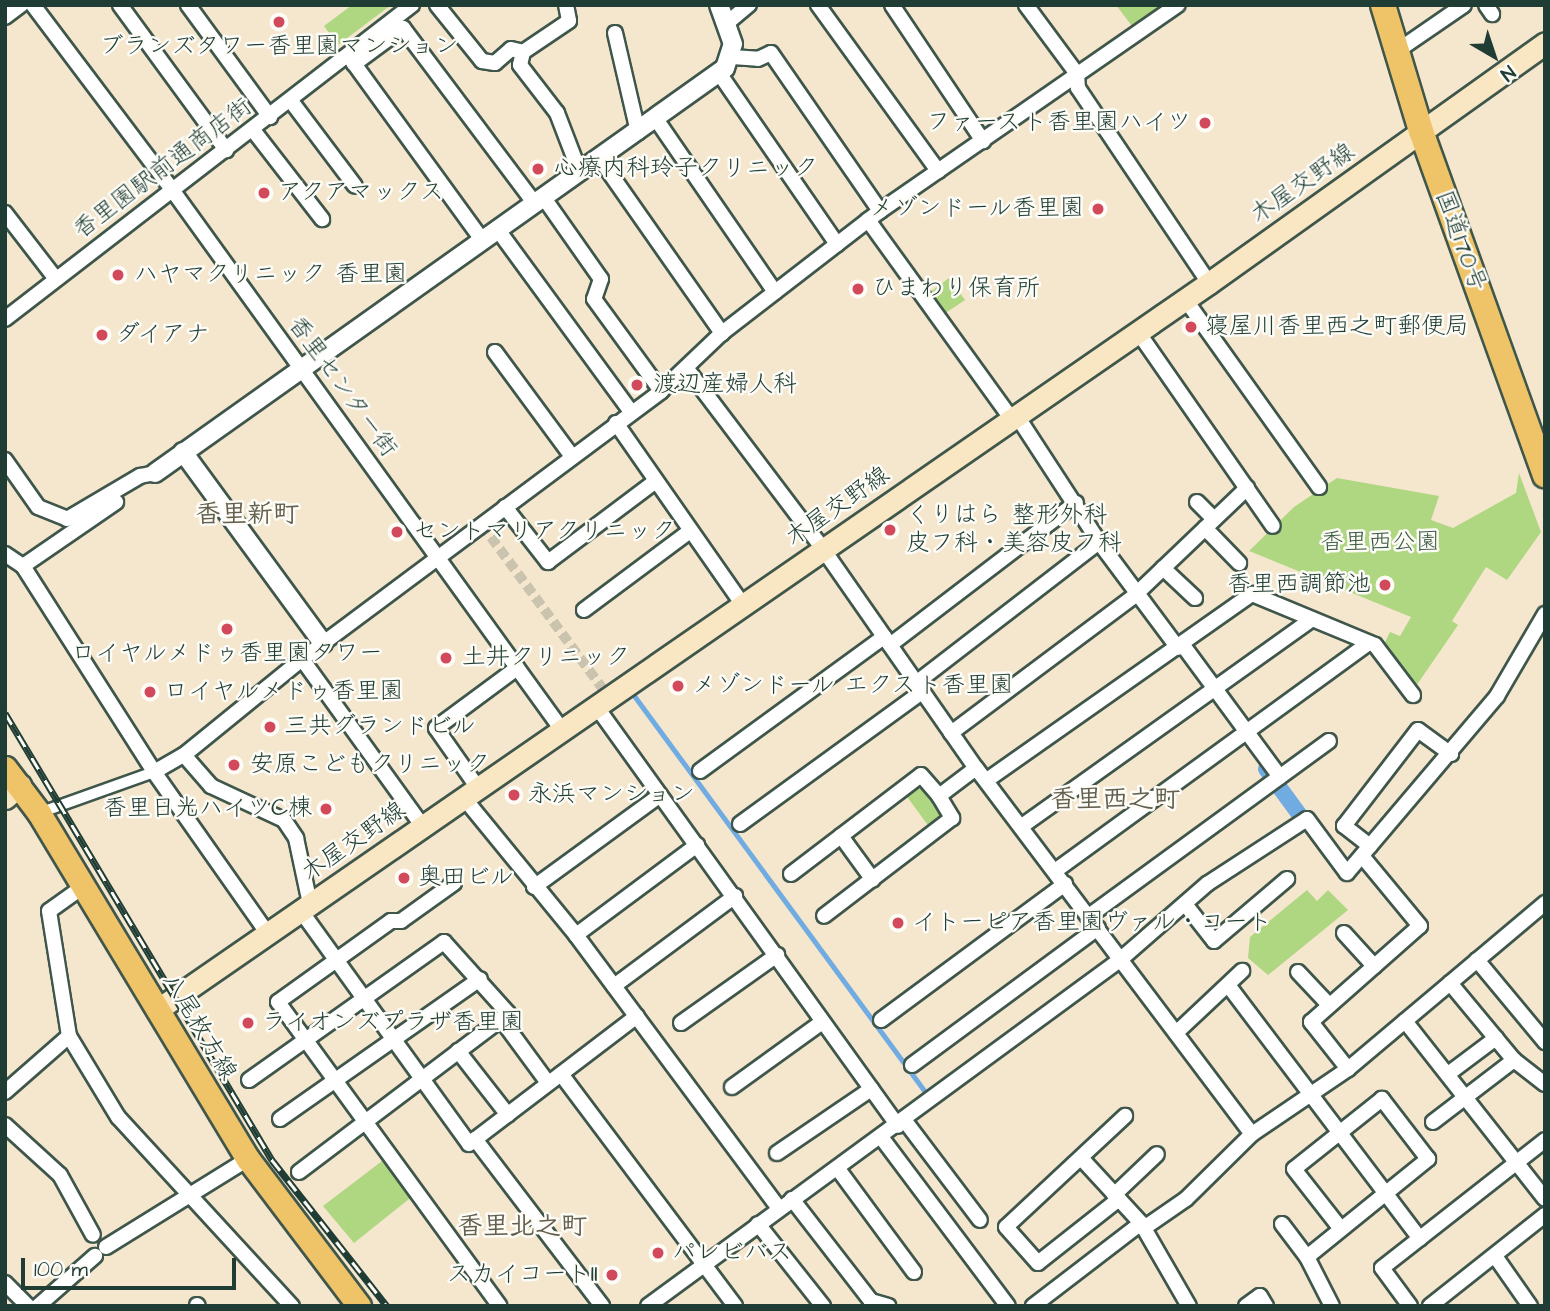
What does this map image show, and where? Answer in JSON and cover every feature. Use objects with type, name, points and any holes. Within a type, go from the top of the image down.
[{"type":"highway","name":"国道170号","points":[[1383,5],[1420,131],[1545,475]]},
{"type":"main road","name":"木屋交野線","points":[[157,1010],[1209,283],[1545,43]]},
{"type":"main road","name":"八尾枚方線","points":[[5,768],[13,792],[39,813],[247,1159],[359,1306]]},
{"type":"street","points":[[5,17],[20,5]]},
{"type":"street","name":"香里センター街","points":[[33,5],[173,191],[562,730]]},
{"type":"street","points":[[120,5],[226,150]]},
{"type":"street","points":[[188,5],[270,117]]},
{"type":"street","points":[[351,60],[411,5]]},
{"type":"street","points":[[436,5],[482,61],[495,62],[511,49],[523,52]]},
{"type":"street","points":[[566,5],[569,21],[523,52],[520,65],[557,113],[580,173]]},
{"type":"street","points":[[23,566],[719,73],[732,57],[726,24],[719,5]]},
{"type":"street","points":[[726,24],[749,5]]},
{"type":"street","points":[[818,5],[938,171]]},
{"type":"street","points":[[892,5],[983,141]]},
{"type":"street","points":[[1026,5],[1077,75],[1078,88],[1209,283]]},
{"type":"street","points":[[39,813],[154,772],[184,755],[302,659],[439,559],[571,455],[661,391],[722,333],[874,216],[1178,5]]},
{"type":"street","points":[[1397,51],[1464,5]]},
{"type":"street","points":[[351,60],[403,28],[601,279],[594,299],[661,391]]},
{"type":"street","points":[[615,33],[638,132]]},
{"type":"street","points":[[732,57],[758,59],[771,53],[874,216],[1076,503],[1098,542],[1215,688],[1280,777]]},
{"type":"street","points":[[351,60],[483,241]]},
{"type":"street","name":"香里園駅前通商店街","points":[[5,319],[291,101],[351,60]]},
{"type":"street","points":[[719,73],[837,244]]},
{"type":"street","points":[[291,101],[355,186]]},
{"type":"street","points":[[656,119],[775,292]]},
{"type":"street","points":[[253,130],[322,219]]},
{"type":"street","points":[[600,159],[722,333]]},
{"type":"street","points":[[5,213],[56,279]]},
{"type":"street","points":[[498,230],[631,412]]},
{"type":"street","points":[[1185,299],[1318,487]]},
{"type":"street","points":[[1138,332],[1273,526]]},
{"type":"street","points":[[495,352],[571,455]]},
{"type":"street","points":[[687,369],[823,549],[976,768],[1252,1134]]},
{"type":"street","points":[[616,423],[743,605]]},
{"type":"street","points":[[183,452],[323,643]]},
{"type":"street","points":[[5,460],[38,508],[67,519],[140,477],[155,473]]},
{"type":"street","points":[[505,507],[548,562],[656,481]]},
{"type":"street","points":[[951,733],[1138,592],[1247,488]]},
{"type":"street","points":[[1197,502],[1209,524],[1240,563]]},
{"type":"street","points":[[700,771],[887,641],[1076,503]]},
{"type":"street","points":[[584,610],[690,531]]},
{"type":"street","points":[[740,824],[919,688],[1098,542]]},
{"type":"street","points":[[5,554],[23,566],[154,772],[268,934]]},
{"type":"street","points":[[1163,568],[1195,598]]},
{"type":"street","points":[[987,780],[1252,594],[1369,643],[1413,695]]},
{"type":"street","points":[[648,1306],[779,1208],[881,1138],[1121,959],[1207,884],[1307,819],[1347,873],[1451,754],[1497,696],[1545,614]]},
{"type":"street","points":[[1021,826],[1312,619]]},
{"type":"street","points":[[1055,871],[1369,643]]},
{"type":"street","points":[[302,659],[423,827]]},
{"type":"street","points":[[517,668],[436,728],[471,793],[534,887],[576,935],[779,1208]]},
{"type":"street","points":[[596,706],[871,1089],[980,1220]]},
{"type":"street","points":[[1348,1069],[1311,1022],[1420,926],[1366,851],[1344,826],[1418,730],[1451,754]]},
{"type":"street","points":[[912,1065],[1329,741]]},
{"type":"street","points":[[184,755],[211,786],[284,820],[296,838],[306,908],[364,1000],[469,1144],[637,1016]]},
{"type":"street","points":[[939,796],[976,768]]},
{"type":"street","points":[[791,873],[921,775],[939,796],[952,818],[824,916]]},
{"type":"street","points":[[534,887],[660,795]]},
{"type":"street","points":[[841,836],[873,880]]},
{"type":"street","points":[[576,935],[697,845]]},
{"type":"street","points":[[1185,904],[1214,941],[1287,879]]},
{"type":"street","points":[[454,883],[336,958],[278,1002],[500,1306]]},
{"type":"street","points":[[881,1020],[1065,884]]},
{"type":"street","points":[[84,886],[49,911],[69,1036],[118,1117],[292,1306]]},
{"type":"street","points":[[614,986],[735,896]]},
{"type":"street","points":[[1033,1306],[1143,1226],[1186,1199],[1252,1134],[1348,1069],[1545,903]]},
{"type":"street","points":[[1345,933],[1374,966]]},
{"type":"street","points":[[249,1080],[444,942],[508,1013],[299,1172]]},
{"type":"street","points":[[681,1023],[777,955]]},
{"type":"street","points":[[1477,960],[1545,1042]]},
{"type":"street","points":[[1176,1033],[1241,971]]},
{"type":"street","points":[[1298,972],[1329,1005]]},
{"type":"street","points":[[280,1119],[480,979]]},
{"type":"street","points":[[1450,983],[1514,1059],[1545,1084]]},
{"type":"street","points":[[1228,985],[1420,1239]]},
{"type":"street","points":[[501,1019],[548,1083]]},
{"type":"street","points":[[1405,1021],[1545,1199]]},
{"type":"street","points":[[732,1087],[822,1022]]},
{"type":"street","points":[[5,1092],[69,1036]]},
{"type":"street","points":[[1448,1074],[1496,1038]]},
{"type":"street","points":[[458,1051],[508,1115]]},
{"type":"street","points":[[1433,1122],[1514,1059]]},
{"type":"street","points":[[561,1074],[735,1306]]},
{"type":"street","points":[[777,1153],[871,1089]]},
{"type":"street","points":[[1307,1257],[1428,1159],[1382,1099],[1294,1169],[1340,1229]]},
{"type":"street","points":[[1125,1116],[1082,1159],[1006,1227],[1038,1264],[1117,1197],[1157,1154]]},
{"type":"street","points":[[5,1125],[60,1175],[93,1235]]},
{"type":"street","points":[[881,1138],[1008,1306]]},
{"type":"street","points":[[475,1139],[602,1306]]},
{"type":"street","points":[[1410,1306],[1382,1268],[1545,1140]]},
{"type":"street","points":[[38,1306],[101,1252],[247,1159]]},
{"type":"street","points":[[1082,1159],[1143,1226],[1189,1306]]},
{"type":"street","points":[[838,1169],[914,1272]]},
{"type":"street","points":[[792,1199],[871,1301],[888,1306]]},
{"type":"street","points":[[1430,1306],[1544,1218]]},
{"type":"street","points":[[758,1224],[823,1306]]},
{"type":"street","points":[[1282,1224],[1307,1257],[1332,1306]]},
{"type":"street","points":[[1495,1255],[1530,1306]]},
{"type":"street","points":[[5,1283],[28,1306]]},
{"type":"street","points":[[1246,1306],[1261,1296],[1266,1306]]},
{"type":"green space","points":[[352,5],[391,5],[338,45],[324,26]]},
{"type":"green space","points":[[1116,5],[1179,5],[1138,34]]},
{"type":"green space","points":[[949,278],[965,300],[944,314],[929,293]]},
{"type":"green space","name":"香里西公園","points":[[1519,473],[1541,532],[1507,580],[1486,567],[1452,621],[1458,625],[1414,689],[1382,648],[1390,632],[1400,636],[1411,617],[1249,551],[1294,507],[1337,478],[1439,496],[1431,520],[1453,528],[1516,493]]},
{"type":"green space","points":[[914,787],[922,790],[939,812],[940,821],[930,828],[905,794]]},
{"type":"green space","points":[[1307,890],[1317,901],[1328,890],[1348,910],[1268,975],[1248,958],[1250,937]]},
{"type":"green space","points":[[386,1158],[414,1195],[354,1243],[323,1206]]},
{"type":"waterway","points":[[631,691],[924,1090]]},
{"type":"waterway","points":[[1266,769],[1302,818]]},
{"type":"tunnel","points":[[482,525],[609,697]]},
{"type":"railway","points":[[5,713],[272,1160],[387,1306]]},
{"type":"place","name":"ブランズタワー香里園マンション","points":[[279,22]]},
{"type":"place","name":"ファースト香里園ハイツ","points":[[1205,123]]},
{"type":"place","name":"心療内科玲子クリニック","points":[[538,169]]},
{"type":"place","name":"アクアマックス","points":[[264,193]]},
{"type":"place","name":"メゾンドール香里園","points":[[1098,209]]},
{"type":"place","name":"ハヤマクリニック 香里園","points":[[118,275]]},
{"type":"place","name":"ひまわり保育所","points":[[858,289]]},
{"type":"place","name":"寝屋川香里西之町郵便局","points":[[1191,327]]},
{"type":"place","name":"ダイアナ","points":[[102,335]]},
{"type":"place","name":"渡辺産婦人科","points":[[637,385]]},
{"type":"place","name":"くりはら 整形外科 皮フ科・美容皮フ科","points":[[890,530]]},
{"type":"place","name":"セントマリアクリニック","points":[[397,532]]},
{"type":"place","name":"香里西調節池","points":[[1385,585]]},
{"type":"place","name":"ロイヤルメドゥ香里園タワー","points":[[227,629]]},
{"type":"place","name":"土井クリニック","points":[[446,658]]},
{"type":"place","name":"メゾンドール エクスト香里園","points":[[678,686]]},
{"type":"place","name":"ロイヤルメドゥ香里園","points":[[150,692]]},
{"type":"place","name":"三共グランドビル","points":[[270,727]]},
{"type":"place","name":"安原こどもクリニック","points":[[234,765]]},
{"type":"place","name":"永浜マンション","points":[[514,795]]},
{"type":"place","name":"香里日光ハイツC棟","points":[[326,809]]},
{"type":"place","name":"奥田ビル","points":[[404,878]]},
{"type":"place","name":"イトーピア香里園ヴァル・コート","points":[[898,923]]},
{"type":"place","name":"ライオンズプラザ香里園","points":[[248,1023]]},
{"type":"place","name":"パレビバス","points":[[658,1253]]},
{"type":"place","name":"スカイコートII","points":[[612,1275]]},
{"type":"district","name":"香里新町","points":[[247,515]]},
{"type":"district","name":"香里西之町","points":[[1115,800]]},
{"type":"district","name":"香里北之町","points":[[522,1227]]}]
